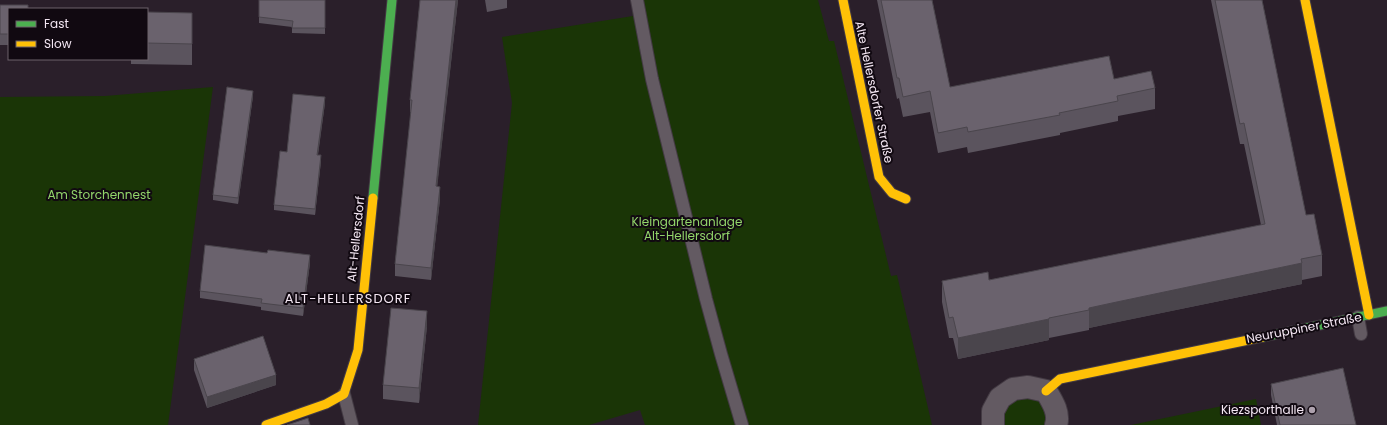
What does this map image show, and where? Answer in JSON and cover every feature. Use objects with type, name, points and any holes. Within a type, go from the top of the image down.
[{"type":"street","name":"Alt-Hellersdorf","points":[[344,394],[358,350],[392,0]]},
{"type":"street","name":"Alte Hellersdorfer Straße","points":[[843,0],[879,176],[892,193],[906,199]]},
{"type":"street","name":"Neuruppiner Straße","points":[[1046,391],[1060,379],[1363,316],[1305,0]]},
{"type":"street","points":[[1363,316],[1387,311]]},
{"type":"street","points":[[993,425],[993,411],[1000,398],[1014,389],[1028,387],[1046,391],[1054,405],[1058,420],[1056,425]]},
{"type":"street","points":[[266,425],[326,404],[344,394]]},
{"type":"lane","points":[[638,0],[652,79],[708,306],[742,425]]},
{"type":"lane","points":[[1361,334],[1363,316]]},
{"type":"lane","points":[[344,394],[352,425]]},
{"type":"green space","name":"Kleingartenanlage Alt-Hellersdorf","points":[[631,0],[818,0],[829,41],[834,41],[891,276],[897,275],[932,425],[645,425],[640,410],[589,425],[478,425],[512,103],[502,37],[633,16]]},
{"type":"green space","name":"Am Storchennest","points":[[213,87],[168,425],[0,425],[0,97],[105,96]]},
{"type":"green space","points":[[1018,396],[1041,402],[1044,405],[1049,425],[1000,425],[1002,410]]},
{"type":"green space","points":[[1256,399],[1261,425],[1131,425]]},
{"type":"building","points":[[259,0],[325,0],[325,28],[292,28],[293,21],[259,17]]},
{"type":"building","points":[[420,0],[456,0],[436,186],[440,187],[431,268],[395,264],[412,100],[410,100]]},
{"type":"building","points":[[881,0],[932,0],[950,87],[1109,56],[1114,79],[1151,71],[1155,88],[1117,96],[1118,101],[1059,113],[1060,115],[968,132],[967,127],[938,133],[930,91],[903,97],[899,78],[897,78]]},
{"type":"building","points":[[1215,0],[1262,0],[1306,215],[1314,214],[1322,255],[1301,259],[1302,263],[1089,308],[1089,310],[958,338],[953,317],[949,318],[942,281],[988,272],[989,280],[1265,224],[1244,123],[1240,124]]},
{"type":"building","points":[[0,5],[28,5],[28,8],[8,8],[8,34],[0,34]]},
{"type":"building","points":[[148,12],[192,13],[192,44],[148,43]]},
{"type":"building","points":[[227,87],[253,91],[238,198],[213,195]]},
{"type":"building","points":[[293,94],[325,97],[317,155],[321,155],[315,209],[274,205],[280,151],[287,152]]},
{"type":"building","points":[[205,245],[267,253],[268,250],[310,255],[303,308],[261,303],[262,299],[200,291]]},
{"type":"building","points":[[391,308],[427,311],[419,388],[383,385]]},
{"type":"building","points":[[263,336],[276,375],[207,397],[194,359]]},
{"type":"building","name":"Kiezsporthalle","points":[[1343,368],[1356,425],[1280,425],[1271,384]]},
{"type":"building","points":[[308,418],[310,425],[287,425]]},
{"type":"traffic: fast","points":[[373,198],[392,0]]},
{"type":"traffic: fast","points":[[1263,337],[1387,311]]},
{"type":"traffic: slow","points":[[843,0],[879,177],[892,193],[906,199]]},
{"type":"traffic: slow","points":[[1305,0],[1369,315]]},
{"type":"traffic: slow","points":[[266,425],[326,404],[344,394],[358,350],[373,198]]},
{"type":"traffic: slow","points":[[1046,391],[1060,379],[1263,337]]},
{"type":"place","name":"Kiezsporthalle","points":[[1312,410]]},
{"type":"district","name":"ALT-HELLERSDORF","points":[[348,298]]}]
